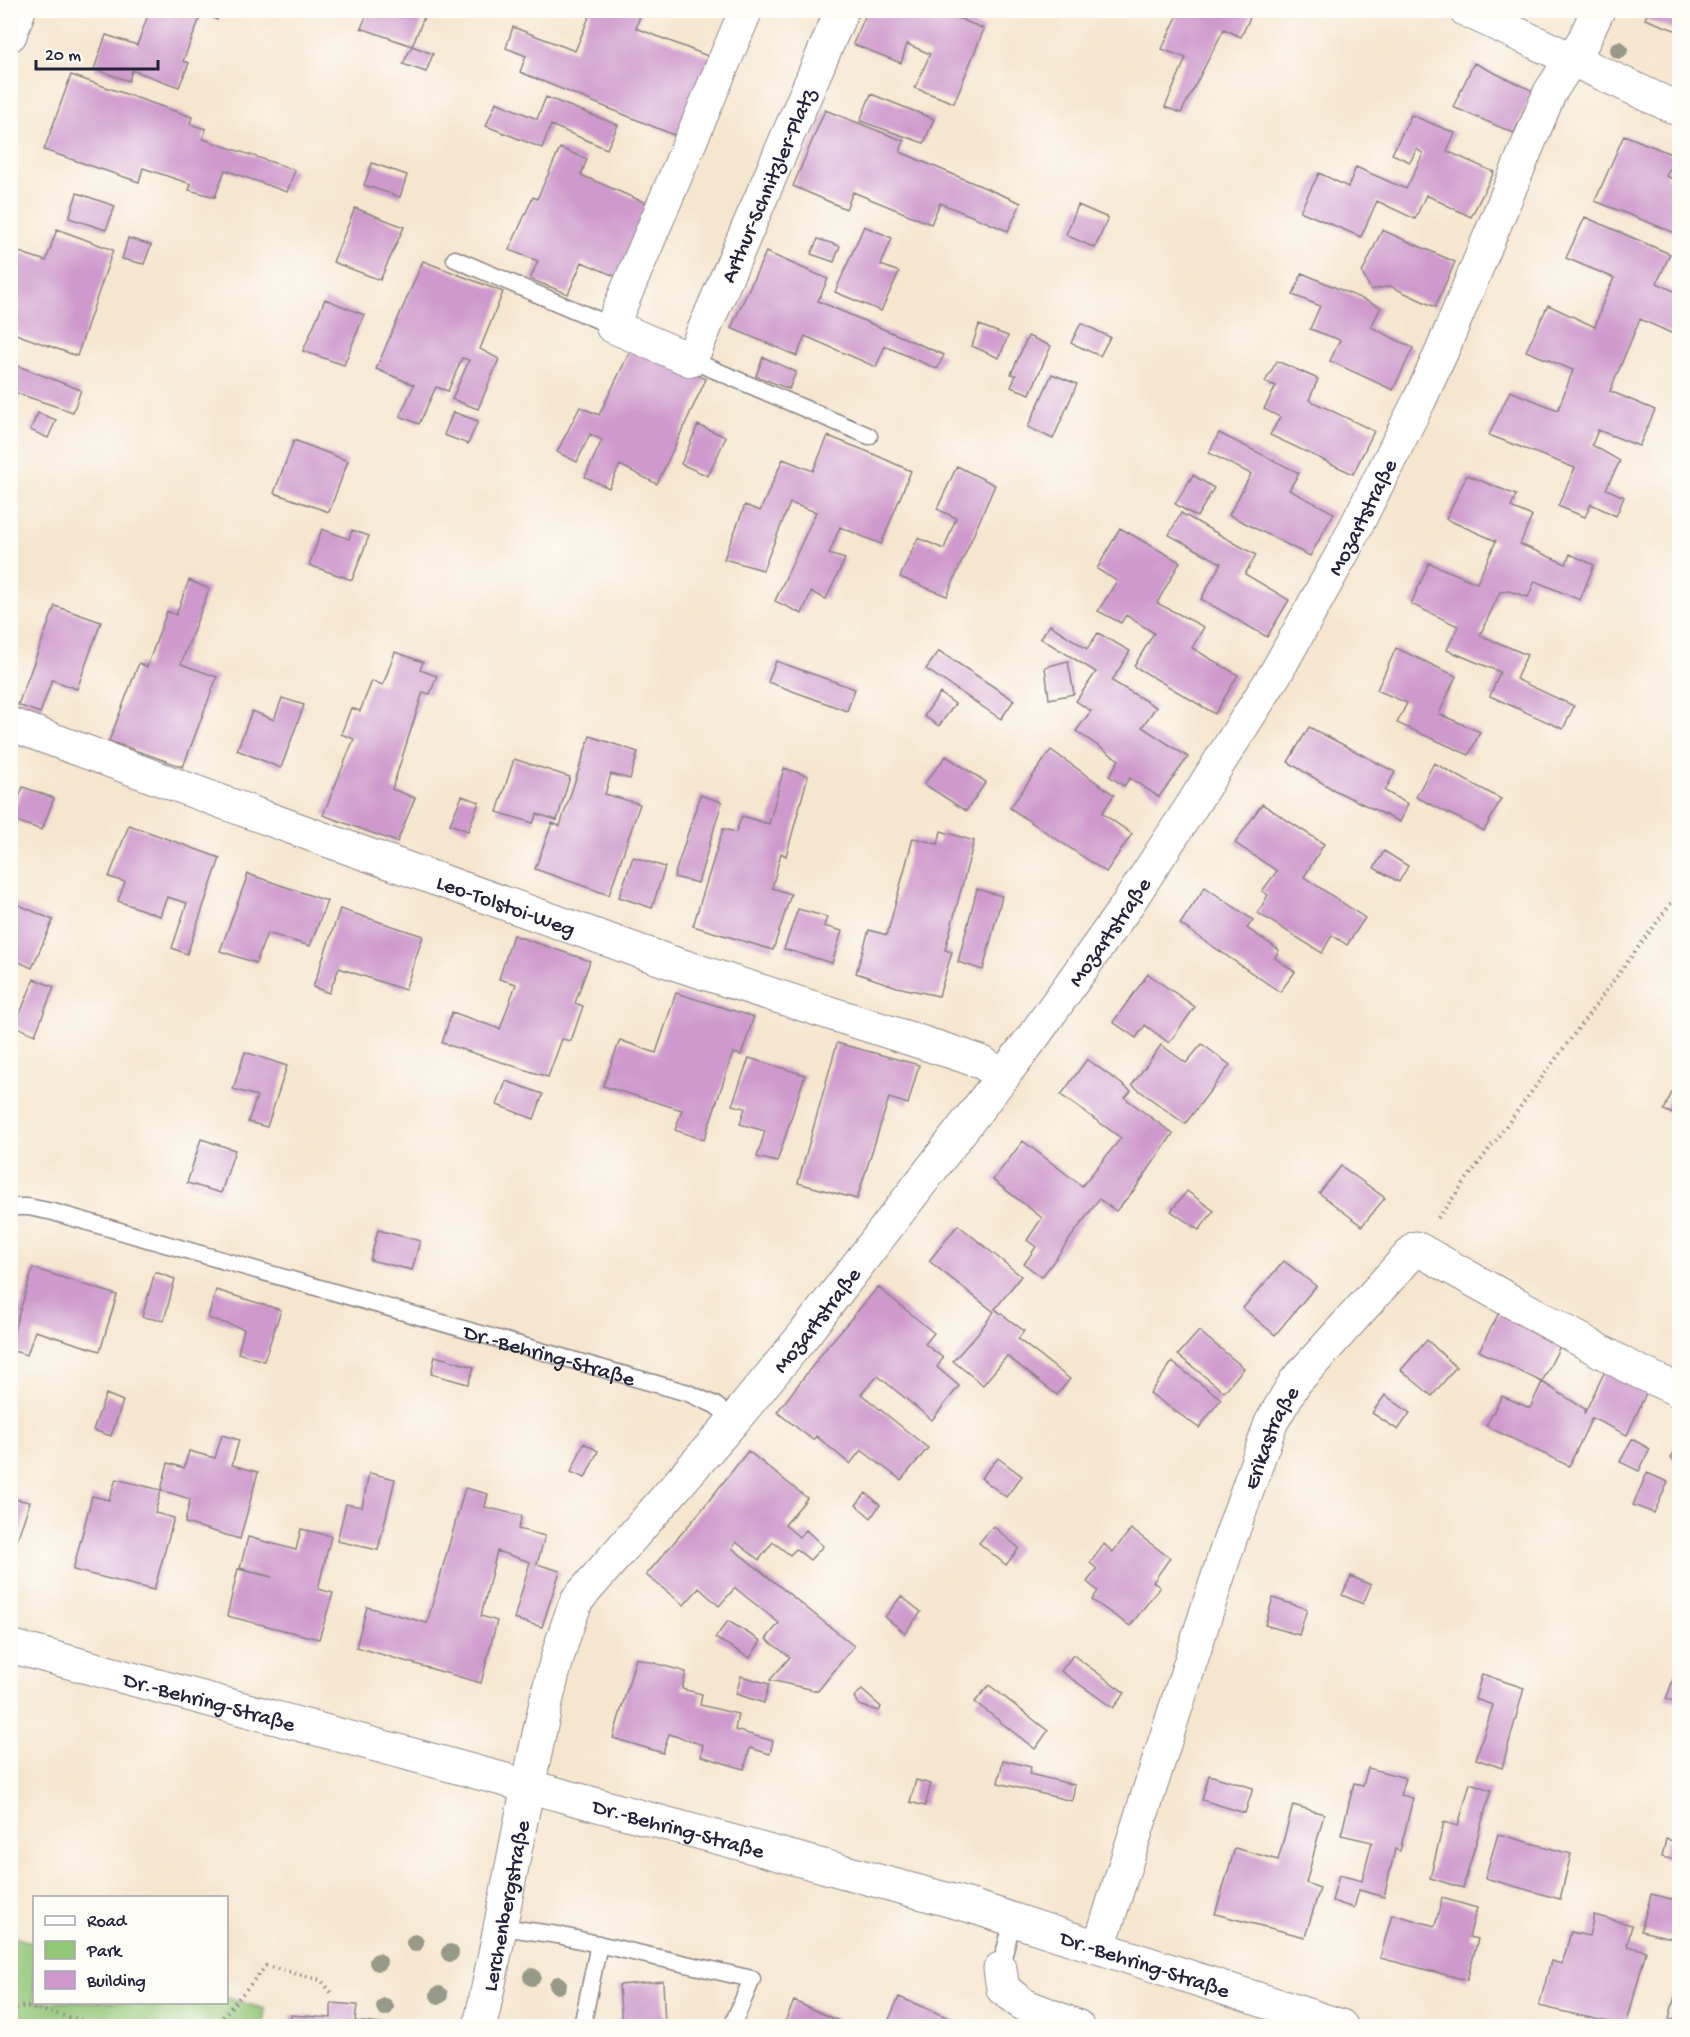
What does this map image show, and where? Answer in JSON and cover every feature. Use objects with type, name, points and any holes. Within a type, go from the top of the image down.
[{"type":"street","points":[[10,35],[19,10]]},
{"type":"street","points":[[691,360],[612,326],[746,10]]},
{"type":"street","name":"Arthur-Schnitzler-Platz","points":[[691,360],[842,10]]},
{"type":"street","points":[[1466,10],[1680,110]]},
{"type":"street","name":"Mozartstraße","points":[[528,1785],[551,1676],[563,1634],[577,1600],[734,1420],[803,1336],[1003,1077],[1125,908],[1277,671],[1342,554],[1420,399],[1550,92],[1584,40],[1598,10]]},
{"type":"street","name":"Leo-Tolstoi-Weg","points":[[10,724],[670,962],[961,1055],[1003,1077]]},
{"type":"street","points":[[1416,1248],[1629,1367],[1680,1391]]},
{"type":"street","name":"Erikastraße","points":[[1099,1947],[1228,1545],[1271,1423],[1295,1382],[1416,1248]]},
{"type":"street","name":"Dr.-Behring-Straße","points":[[10,1646],[971,1906],[1341,2026]]},
{"type":"street","name":"Lerchenbergstraße","points":[[480,2026],[528,1785]]},
{"type":"street","points":[[1000,1969],[1003,1989],[1017,2000],[1024,2005],[1077,2026]]},
{"type":"lane","points":[[455,260],[612,326]]},
{"type":"lane","points":[[691,360],[869,436]]},
{"type":"lane","name":"Dr.-Behring-Straße","points":[[10,1207],[28,1207],[53,1212],[688,1393],[715,1405],[734,1420]]},
{"type":"lane","points":[[1000,1969],[1013,1920]]},
{"type":"lane","points":[[501,1927],[558,1935],[752,1979],[732,2026]]},
{"type":"lane","points":[[582,2026],[599,1944]]},
{"type":"path","points":[[1416,1248],[1680,891]]},
{"type":"path","points":[[215,2026],[266,1966],[321,1980],[334,1996]]},
{"type":"path","points":[[10,2010],[24,2006],[105,2026]]},
{"type":"green space","points":[[10,1936],[33,1943],[33,2004],[228,2004],[228,1998],[265,2009],[263,2026],[11,2026]]},
{"type":"building","points":[[150,10],[221,10],[217,20],[202,13],[183,61],[189,63],[179,87],[132,70],[129,81],[94,69],[106,35],[137,45]]},
{"type":"building","points":[[369,10],[427,10],[412,46],[361,28]]},
{"type":"building","points":[[592,10],[642,10],[636,28],[718,60],[686,140],[520,72],[526,56],[506,48],[513,27],[575,51]]},
{"type":"building","points":[[868,10],[939,10],[984,29],[954,103],[915,88],[930,54],[907,44],[901,63],[853,44]]},
{"type":"building","points":[[1180,10],[1246,10],[1252,13],[1241,37],[1224,29],[1181,113],[1165,107],[1186,58],[1162,49]]},
{"type":"building","points":[[1649,10],[1680,10],[1680,32],[1645,19]]},
{"type":"building","points":[[412,46],[433,54],[426,72],[403,64]]},
{"type":"building","points":[[1474,63],[1533,91],[1514,133],[1453,107]]},
{"type":"building","points":[[71,75],[192,117],[190,124],[206,129],[203,139],[295,170],[287,192],[225,170],[215,197],[189,190],[191,184],[143,168],[139,182],[44,150]]},
{"type":"building","points":[[871,94],[934,119],[924,143],[860,121]]},
{"type":"building","points":[[546,97],[618,125],[607,149],[551,125],[542,148],[486,126],[496,102],[537,119]]},
{"type":"building","points":[[825,110],[904,141],[900,152],[1021,203],[1008,231],[940,203],[931,224],[853,192],[846,209],[793,186]]},
{"type":"building","points":[[1411,115],[1455,133],[1447,151],[1494,172],[1471,217],[1426,195],[1415,219],[1377,201],[1361,237],[1300,211],[1319,173],[1348,187],[1356,167],[1406,189],[1423,154],[1417,149],[1410,162],[1392,154]]},
{"type":"building","points":[[1624,135],[1676,156],[1666,176],[1680,182],[1680,235],[1595,201]]},
{"type":"building","points":[[560,148],[587,159],[581,175],[655,207],[624,280],[582,262],[568,294],[530,279],[538,261],[509,250],[533,197],[537,199]]},
{"type":"building","points":[[372,163],[407,175],[400,197],[364,185]]},
{"type":"building","points":[[77,193],[115,206],[106,230],[69,218]]},
{"type":"building","points":[[1078,205],[1108,218],[1095,248],[1066,235]]},
{"type":"building","points":[[355,208],[404,227],[380,280],[333,262]]},
{"type":"building","points":[[1585,217],[1670,254],[1657,283],[1680,294],[1680,337],[1640,319],[1610,391],[1655,410],[1639,446],[1598,430],[1592,445],[1620,461],[1606,489],[1624,497],[1616,516],[1591,504],[1585,517],[1558,506],[1575,468],[1489,435],[1510,391],[1558,410],[1573,370],[1526,351],[1548,305],[1595,327],[1614,278],[1566,258]]},
{"type":"building","points":[[864,226],[892,238],[881,265],[899,272],[881,311],[835,292]]},
{"type":"building","points":[[57,229],[113,250],[77,356],[10,332],[10,249],[46,261]]},
{"type":"building","points":[[1382,230],[1455,262],[1435,307],[1390,286],[1371,290],[1362,273]]},
{"type":"building","points":[[128,238],[151,245],[144,264],[122,259]]},
{"type":"building","points":[[818,239],[840,246],[834,262],[811,254]]},
{"type":"building","points":[[766,252],[828,279],[818,301],[944,355],[937,369],[885,346],[876,367],[805,336],[797,356],[731,328]]},
{"type":"building","points":[[423,261],[503,292],[480,349],[499,359],[478,409],[452,399],[469,360],[462,358],[448,391],[436,387],[419,424],[400,416],[414,385],[376,369]]},
{"type":"building","points":[[1302,273],[1381,307],[1371,327],[1413,348],[1393,390],[1330,361],[1340,340],[1310,329],[1320,306],[1293,295]]},
{"type":"building","points":[[325,299],[364,315],[344,365],[303,351]]},
{"type":"building","points":[[1081,323],[1110,337],[1100,356],[1071,343]]},
{"type":"building","points":[[979,325],[1008,336],[999,358],[972,346]]},
{"type":"building","points":[[1028,336],[1051,346],[1030,394],[1011,387],[1016,375],[1011,374]]},
{"type":"building","points":[[633,345],[706,379],[657,484],[620,465],[609,488],[585,477],[602,440],[590,434],[577,462],[557,452],[580,407],[599,415]]},
{"type":"building","points":[[763,357],[796,372],[789,389],[756,376]]},
{"type":"building","points":[[1277,361],[1318,379],[1309,400],[1374,431],[1353,474],[1270,435],[1280,417],[1264,409],[1276,386],[1265,382]]},
{"type":"building","points":[[10,363],[81,390],[73,412],[10,391]]},
{"type":"building","points":[[1052,374],[1077,384],[1053,439],[1028,427]]},
{"type":"building","points":[[453,412],[478,421],[468,444],[444,435]]},
{"type":"building","points":[[38,413],[56,420],[48,438],[30,430]]},
{"type":"building","points":[[698,425],[726,437],[708,476],[681,464]]},
{"type":"building","points":[[1219,433],[1299,473],[1289,490],[1334,513],[1310,556],[1229,515],[1251,474],[1209,453]]},
{"type":"building","points":[[828,436],[911,471],[881,544],[840,527],[829,554],[845,559],[826,599],[811,592],[802,614],[775,601],[816,512],[790,503],[763,570],[724,559],[745,505],[760,511],[783,459],[813,471]]},
{"type":"building","points":[[294,440],[348,461],[329,512],[274,493]]},
{"type":"building","points":[[957,466],[995,485],[947,596],[900,577],[918,538],[944,549],[956,518],[937,509]]},
{"type":"building","points":[[1193,475],[1214,488],[1197,517],[1175,504]]},
{"type":"building","points":[[1467,475],[1516,495],[1511,507],[1532,516],[1520,544],[1566,564],[1570,554],[1594,565],[1580,600],[1535,581],[1528,597],[1509,591],[1500,592],[1480,635],[1527,655],[1516,679],[1574,706],[1563,729],[1490,696],[1500,672],[1447,650],[1458,626],[1411,604],[1429,563],[1477,583],[1496,541],[1446,519]]},
{"type":"building","points":[[1181,513],[1256,555],[1245,574],[1289,600],[1267,637],[1201,599],[1221,563],[1169,535]]},
{"type":"building","points":[[1120,528],[1180,562],[1157,603],[1204,627],[1192,648],[1238,675],[1215,714],[1134,666],[1154,633],[1126,615],[1121,623],[1098,611],[1117,581],[1097,569]]},
{"type":"building","points":[[322,529],[349,539],[352,530],[369,536],[352,580],[309,565]]},
{"type":"building","points":[[189,580],[209,589],[181,664],[217,677],[183,767],[109,741],[139,663],[147,667],[167,611],[176,615]]},
{"type":"building","points":[[55,606],[101,622],[77,689],[52,680],[40,713],[18,705]]},
{"type":"building","points":[[1050,625],[1087,649],[1098,633],[1130,651],[1112,681],[1156,707],[1142,727],[1188,757],[1159,797],[1130,778],[1124,786],[1109,776],[1119,760],[1076,731],[1091,711],[1076,701],[1096,672],[1040,638]]},
{"type":"building","points":[[1396,648],[1456,676],[1439,714],[1480,732],[1469,755],[1397,723],[1407,703],[1377,690]]},
{"type":"building","points":[[939,651],[1014,700],[1001,719],[926,669]]},
{"type":"building","points":[[395,652],[423,662],[420,670],[437,676],[430,694],[423,692],[392,789],[415,798],[397,842],[323,815],[354,739],[341,734],[351,708],[360,711],[372,681],[383,685]]},
{"type":"building","points":[[776,661],[855,689],[847,711],[768,682]]},
{"type":"building","points":[[1068,661],[1074,694],[1049,699],[1045,667]]},
{"type":"building","points":[[940,693],[955,704],[939,726],[924,716]]},
{"type":"building","points":[[282,698],[304,705],[281,768],[237,750],[252,711],[274,720]]},
{"type":"building","points":[[1309,727],[1395,772],[1385,791],[1408,804],[1400,822],[1334,790],[1288,762]]},
{"type":"building","points":[[590,736],[638,752],[630,779],[611,774],[605,794],[640,804],[609,895],[535,869],[552,823],[560,826]]},
{"type":"building","points":[[1051,750],[1114,795],[1102,813],[1132,834],[1106,872],[1010,808]]},
{"type":"building","points":[[946,756],[986,782],[966,811],[924,784]]},
{"type":"building","points":[[514,759],[570,777],[557,820],[537,814],[533,823],[497,812]]},
{"type":"building","points":[[1434,763],[1501,799],[1484,831],[1416,797]]},
{"type":"building","points":[[784,768],[808,776],[786,856],[781,853],[772,888],[791,894],[773,950],[693,926],[723,829],[736,832],[742,816],[769,824]]},
{"type":"building","points":[[23,787],[54,798],[42,830],[10,819]]},
{"type":"building","points":[[700,795],[722,802],[698,883],[674,877]]},
{"type":"building","points":[[462,796],[479,802],[468,831],[450,824]]},
{"type":"building","points":[[1262,804],[1324,844],[1304,877],[1365,918],[1347,945],[1332,935],[1322,953],[1258,913],[1268,895],[1262,891],[1277,871],[1235,843]]},
{"type":"building","points":[[129,825],[220,858],[187,954],[172,948],[187,903],[167,897],[160,916],[118,901],[125,882],[109,877]]},
{"type":"building","points":[[941,831],[974,841],[945,950],[952,952],[939,996],[897,987],[856,973],[869,930],[887,935],[913,838],[938,844]]},
{"type":"building","points":[[1384,851],[1408,866],[1399,882],[1374,868]]},
{"type":"building","points":[[633,857],[665,867],[652,908],[619,897]]},
{"type":"building","points":[[248,874],[327,901],[310,946],[267,933],[256,963],[220,951]]},
{"type":"building","points":[[1205,887],[1253,920],[1247,928],[1279,950],[1275,958],[1295,972],[1280,992],[1180,924]]},
{"type":"building","points":[[977,889],[1002,896],[983,970],[958,962]]},
{"type":"building","points":[[10,901],[53,920],[32,968],[10,958]]},
{"type":"building","points":[[340,909],[423,936],[405,990],[339,968],[329,993],[313,987]]},
{"type":"building","points":[[798,909],[827,917],[824,926],[842,931],[832,963],[784,949]]},
{"type":"building","points":[[513,935],[590,961],[575,1003],[583,1006],[571,1041],[562,1039],[548,1077],[442,1043],[452,1012],[500,1029],[516,984],[499,979]]},
{"type":"building","points":[[1148,974],[1195,1007],[1169,1043],[1145,1025],[1136,1038],[1113,1022]]},
{"type":"building","points":[[34,979],[54,987],[35,1035],[15,1026]]},
{"type":"building","points":[[676,993],[754,1017],[741,1055],[733,1053],[704,1140],[675,1130],[682,1110],[603,1086],[620,1040],[656,1053]]},
{"type":"building","points":[[837,1043],[919,1065],[908,1104],[889,1098],[857,1199],[798,1183]]},
{"type":"building","points":[[1202,1044],[1230,1065],[1185,1124],[1132,1085],[1161,1045],[1186,1063]]},
{"type":"building","points":[[245,1052],[287,1066],[267,1127],[248,1122],[257,1096],[233,1089]]},
{"type":"building","points":[[749,1058],[805,1075],[777,1162],[757,1157],[765,1131],[740,1124],[745,1108],[732,1105]]},
{"type":"building","points":[[1087,1059],[1131,1091],[1125,1098],[1173,1134],[1135,1189],[1116,1211],[1099,1199],[1042,1277],[1024,1264],[1036,1247],[1027,1240],[1042,1218],[993,1180],[1023,1141],[1082,1186],[1121,1138],[1061,1095]]},
{"type":"building","points":[[506,1081],[543,1094],[534,1119],[497,1105]]},
{"type":"building","points":[[1672,1092],[1680,1095],[1680,1117],[1664,1110]]},
{"type":"building","points":[[201,1139],[235,1150],[221,1193],[187,1183]]},
{"type":"building","points":[[1341,1166],[1385,1198],[1362,1226],[1319,1193]]},
{"type":"building","points":[[1187,1191],[1214,1211],[1199,1230],[1171,1211]]},
{"type":"building","points":[[958,1225],[1021,1276],[995,1309],[1024,1331],[1018,1339],[1070,1379],[1057,1395],[1007,1356],[983,1385],[953,1361],[994,1312],[929,1261]]},
{"type":"building","points":[[378,1230],[420,1241],[412,1270],[370,1260]]},
{"type":"building","points":[[1284,1261],[1316,1286],[1275,1335],[1243,1308]]},
{"type":"building","points":[[33,1268],[117,1295],[100,1351],[35,1331],[27,1355],[10,1350],[10,1343]]},
{"type":"building","points":[[155,1272],[175,1279],[164,1321],[142,1317]]},
{"type":"building","points":[[878,1287],[934,1333],[925,1344],[943,1358],[937,1367],[959,1386],[932,1420],[878,1376],[861,1394],[928,1448],[901,1480],[861,1450],[850,1464],[816,1436],[813,1440],[777,1412],[827,1347]]},
{"type":"building","points":[[216,1290],[281,1310],[264,1361],[238,1353],[244,1329],[208,1318]]},
{"type":"building","points":[[1500,1311],[1562,1342],[1542,1382],[1479,1351]]},
{"type":"building","points":[[1199,1331],[1244,1368],[1224,1392],[1178,1355]]},
{"type":"building","points":[[1427,1340],[1456,1367],[1432,1396],[1401,1370]]},
{"type":"building","points":[[435,1356],[474,1367],[468,1384],[431,1374]]},
{"type":"building","points":[[1172,1362],[1221,1399],[1199,1428],[1150,1393]]},
{"type":"building","points":[[1605,1371],[1647,1391],[1627,1435],[1592,1418],[1569,1466],[1486,1426],[1502,1396],[1530,1408],[1542,1382],[1585,1409],[1584,1414]]},
{"type":"building","points":[[106,1394],[123,1401],[111,1436],[93,1430]]},
{"type":"building","points":[[1385,1395],[1410,1413],[1398,1430],[1372,1413]]},
{"type":"building","points":[[222,1435],[239,1440],[232,1465],[258,1472],[240,1539],[185,1523],[190,1499],[161,1490],[168,1463],[184,1468],[189,1451],[215,1458]]},
{"type":"building","points":[[1632,1439],[1650,1449],[1639,1471],[1620,1462]]},
{"type":"building","points":[[1680,1441],[1680,1462],[1671,1458]]},
{"type":"building","points":[[584,1443],[598,1451],[585,1478],[571,1472]]},
{"type":"building","points":[[748,1451],[807,1498],[785,1525],[799,1537],[806,1530],[823,1546],[810,1560],[796,1549],[790,1555],[773,1542],[759,1560],[736,1542],[732,1548],[854,1646],[818,1691],[770,1680],[790,1657],[766,1639],[779,1623],[735,1588],[719,1606],[699,1588],[684,1605],[646,1575]]},
{"type":"building","points":[[998,1458],[1022,1476],[1006,1497],[981,1478]]},
{"type":"building","points":[[369,1473],[395,1479],[378,1550],[337,1541],[346,1504],[362,1507]]},
{"type":"building","points":[[1647,1473],[1668,1482],[1654,1513],[1633,1505]]},
{"type":"building","points":[[116,1479],[161,1490],[155,1513],[174,1518],[154,1590],[73,1570],[92,1496],[109,1500]]},
{"type":"building","points":[[465,1488],[488,1494],[485,1507],[522,1516],[518,1529],[545,1536],[537,1564],[560,1571],[542,1627],[514,1619],[530,1562],[497,1551],[481,1616],[497,1621],[481,1683],[356,1647],[367,1607],[427,1623]]},
{"type":"building","points":[[866,1493],[880,1505],[871,1518],[856,1505]]},
{"type":"building","points":[[10,1498],[30,1502],[11,1558],[10,1558]]},
{"type":"building","points":[[993,1526],[1019,1548],[1006,1565],[979,1543]]},
{"type":"building","points":[[301,1529],[331,1536],[318,1589],[333,1593],[319,1639],[227,1616],[238,1569],[272,1577],[240,1568],[248,1537],[296,1550]]},
{"type":"building","points":[[1131,1529],[1170,1558],[1153,1582],[1160,1587],[1130,1626],[1092,1600],[1098,1591],[1087,1582],[1097,1569],[1090,1563],[1104,1544],[1113,1552]]},
{"type":"building","points":[[1351,1576],[1371,1585],[1363,1604],[1342,1595]]},
{"type":"building","points":[[901,1596],[921,1612],[905,1633],[885,1617]]},
{"type":"building","points":[[1273,1598],[1307,1609],[1299,1635],[1265,1625]]},
{"type":"building","points":[[728,1621],[761,1641],[750,1658],[715,1638]]},
{"type":"building","points":[[1073,1655],[1125,1693],[1113,1708],[1061,1671]]},
{"type":"building","points":[[636,1658],[686,1672],[682,1689],[702,1694],[700,1705],[738,1714],[735,1730],[773,1741],[770,1754],[750,1748],[744,1769],[701,1756],[703,1745],[669,1734],[663,1753],[613,1738]]},
{"type":"building","points":[[1680,1663],[1680,1703],[1666,1699]]},
{"type":"building","points":[[1482,1674],[1524,1688],[1502,1768],[1476,1759],[1493,1705],[1475,1699]]},
{"type":"building","points":[[741,1676],[769,1684],[764,1703],[736,1694]]},
{"type":"building","points":[[989,1685],[1048,1731],[1035,1749],[975,1702]]},
{"type":"building","points":[[862,1690],[881,1707],[879,1711],[859,1705],[854,1697]]},
{"type":"building","points":[[1003,1760],[1031,1767],[1029,1774],[1075,1785],[1072,1801],[998,1783]]},
{"type":"building","points":[[1368,1768],[1406,1778],[1401,1795],[1413,1798],[1400,1851],[1395,1849],[1384,1897],[1359,1890],[1354,1908],[1332,1901],[1339,1875],[1362,1881],[1372,1842],[1341,1835],[1354,1783],[1363,1785]]},
{"type":"building","points":[[1209,1775],[1253,1788],[1245,1813],[1202,1800]]},
{"type":"building","points":[[916,1780],[931,1784],[925,1806],[910,1802]]},
{"type":"building","points":[[1470,1783],[1491,1790],[1463,1888],[1430,1878],[1444,1822],[1458,1826]]},
{"type":"building","points":[[1293,1805],[1324,1814],[1306,1883],[1320,1888],[1305,1937],[1215,1914],[1235,1848],[1278,1860]]},
{"type":"building","points":[[1498,1834],[1571,1854],[1560,1899],[1485,1878]]},
{"type":"building","points":[[1666,1839],[1680,1843],[1680,1861],[1662,1857]]},
{"type":"building","points":[[1651,1894],[1680,1901],[1680,1940],[1641,1931]]},
{"type":"building","points":[[1442,1898],[1477,1908],[1469,1937],[1478,1939],[1467,1980],[1380,1958],[1392,1914],[1435,1926]]},
{"type":"building","points":[[1594,1915],[1632,1925],[1627,1946],[1646,1951],[1626,2026],[1539,2006],[1551,1961],[1562,1964],[1571,1932],[1589,1936]]},
{"type":"building","points":[[1680,1980],[1680,2021],[1669,2019]]},
{"type":"building","points":[[663,1981],[665,2026],[622,2026],[619,1985]]},
{"type":"building","points":[[899,1997],[968,2026],[886,2026]]},
{"type":"building","points":[[794,2001],[850,2026],[783,2026]]},
{"type":"building","points":[[331,2003],[357,2005],[355,2021],[389,2026],[290,2026],[291,2015],[331,2018]]}]
